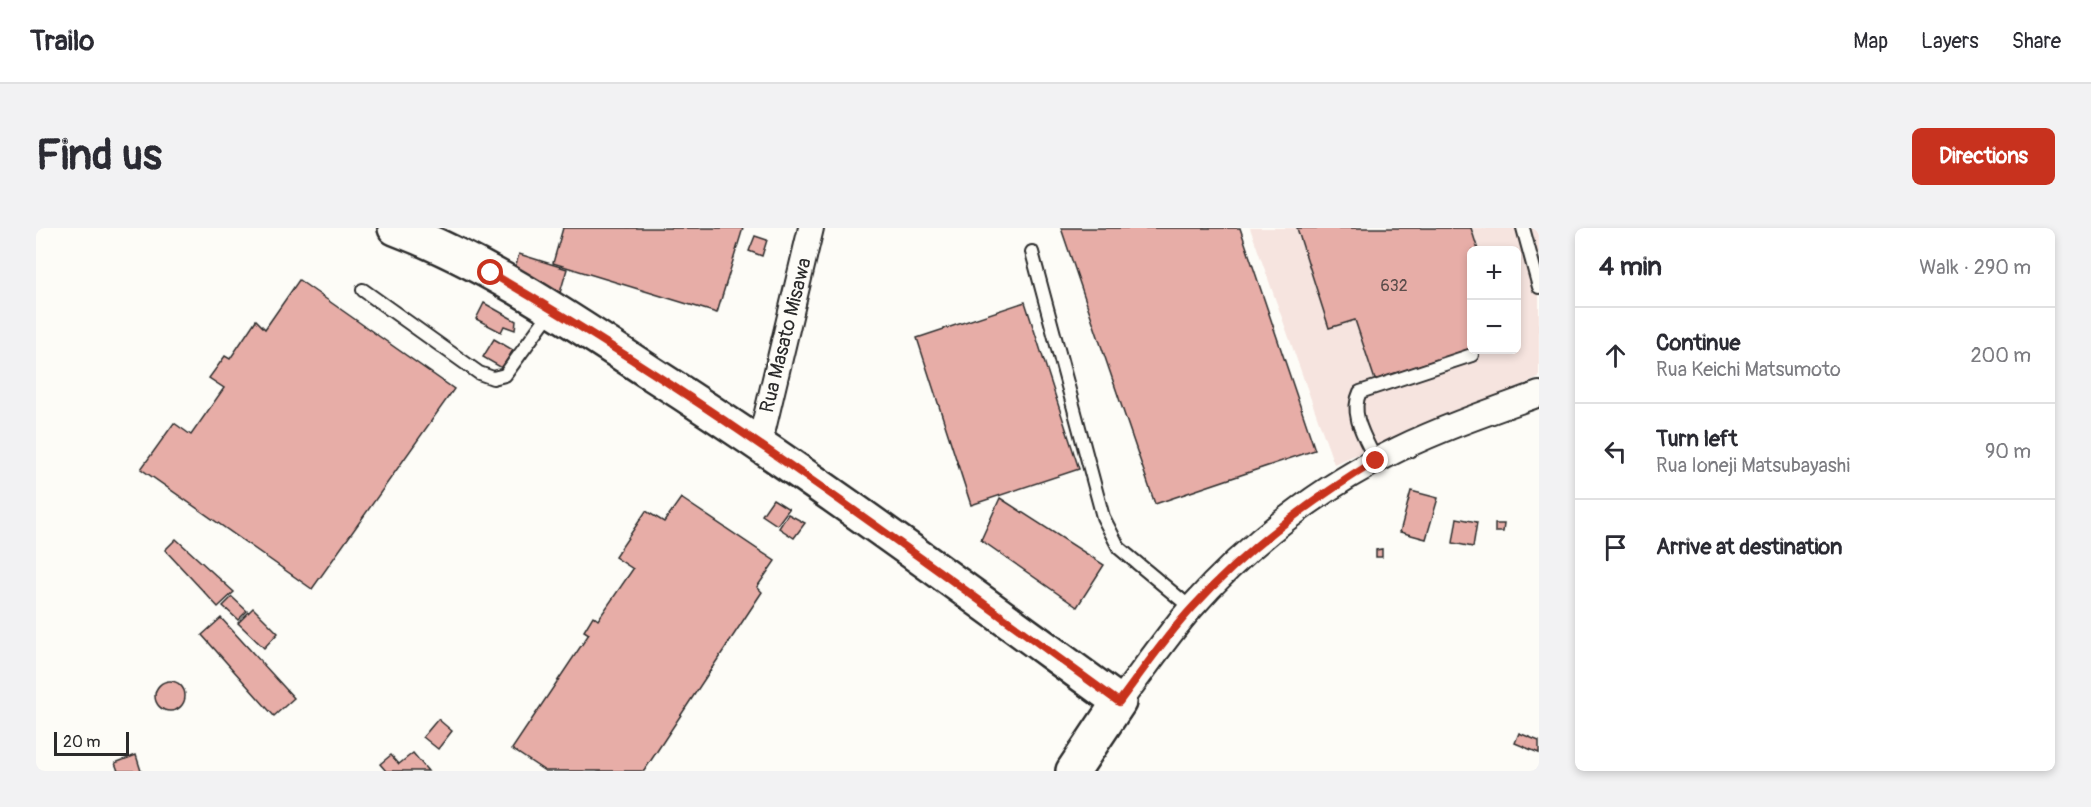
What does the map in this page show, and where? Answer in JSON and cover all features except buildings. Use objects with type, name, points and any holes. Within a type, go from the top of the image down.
[{"type":"main road","points":[[395,228],[433,243],[552,309],[760,442],[1119,702],[1073,771]]},
{"type":"street","name":"Rua Masato Misawa","points":[[760,442],[811,228]]},
{"type":"street","points":[[1119,702],[1191,608],[1275,528],[1330,489],[1376,461],[1477,416],[1539,394]]},
{"type":"lane","points":[[1523,228],[1539,288]]},
{"type":"lane","points":[[1032,252],[1103,517],[1119,548],[1191,608]]},
{"type":"lane","points":[[363,290],[479,372],[493,378],[505,375],[552,309]]},
{"type":"lane","points":[[1376,461],[1356,413],[1355,402],[1360,392],[1472,355]]},
{"type":"shaded area","points":[[1250,228],[1539,228],[1539,378],[1334,464]]},
{"type":"route","points":[[491,273],[552,309],[760,442],[1119,702],[1191,608],[1224,575],[1275,528],[1330,489],[1376,461]]}]
